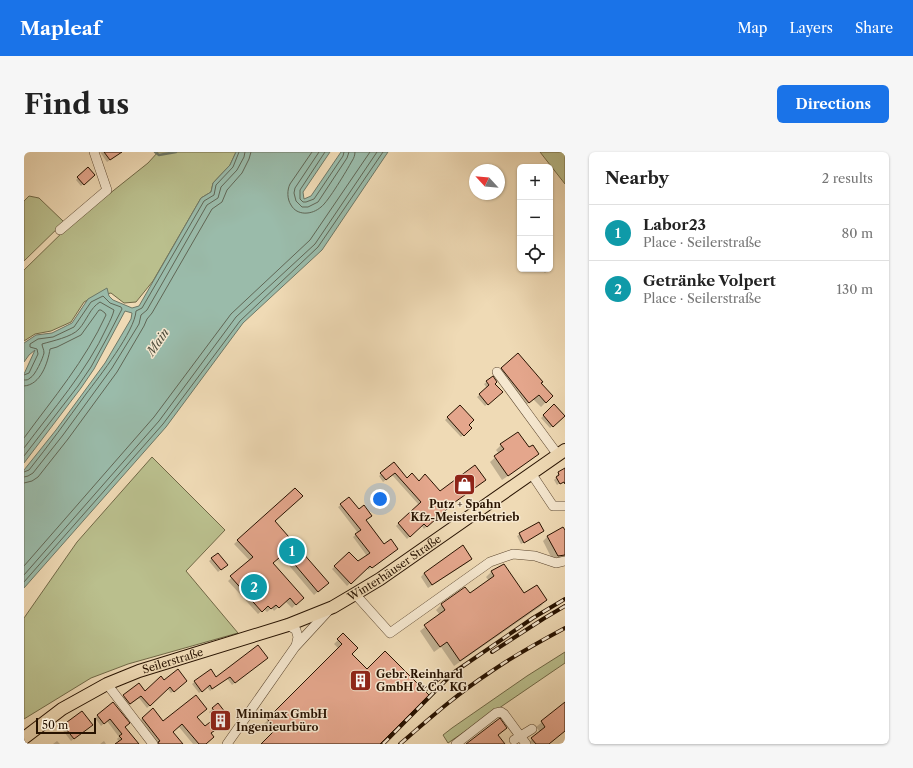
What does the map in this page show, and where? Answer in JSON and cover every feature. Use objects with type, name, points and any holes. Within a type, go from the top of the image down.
[{"type":"main road","name":"Winterhäuser Straße","points":[[333,607],[356,594],[562,452]]},
{"type":"main road","name":"Seilerstraße","points":[[24,738],[62,709],[107,684],[139,671],[288,625],[333,607]]},
{"type":"street","points":[[60,230],[107,190],[94,152]]},
{"type":"street","name":"Winterhäuser Straße","points":[[497,372],[562,452]]},
{"type":"street","points":[[531,473],[554,506],[565,506]]},
{"type":"street","points":[[356,594],[390,633],[490,562],[513,554],[535,556],[556,562],[565,561]]},
{"type":"street","name":"Winterhäuser Straße","points":[[227,744],[295,647],[333,607]]},
{"type":"street","points":[[288,625],[296,630],[298,637],[295,647]]},
{"type":"street","points":[[107,684],[153,744]]},
{"type":"street","points":[[456,744],[496,713],[501,712],[504,714],[518,738],[526,744]]},
{"type":"street","points":[[518,738],[532,729]]},
{"type":"green space","points":[[158,152],[236,152],[230,165],[213,183],[211,192],[201,198],[153,281],[136,302],[124,303],[111,293],[93,297],[84,302],[71,322],[51,331],[35,334],[24,341],[24,270],[69,226],[148,163]]},
{"type":"green space","points":[[540,152],[565,152],[565,184],[553,169],[553,164],[549,164]]},
{"type":"green space","points":[[29,196],[39,198],[64,222],[24,261],[24,201]]},
{"type":"green space","points":[[152,457],[225,530],[186,571],[238,633],[128,664],[91,678],[24,719],[24,618],[77,542]]},
{"type":"green space","points":[[565,652],[565,663],[448,743],[443,735],[452,728],[527,676]]},
{"type":"water","name":"Main","points":[[236,152],[330,152],[303,192],[304,199],[311,196],[341,152],[388,152],[322,250],[243,323],[166,427],[24,588],[24,470],[56,430],[105,363],[131,319],[132,313],[125,311],[94,369],[24,463],[24,374],[35,350],[24,362],[24,343],[36,335],[52,333],[72,323],[88,299],[107,288],[109,296],[113,300],[132,308],[139,306],[201,198],[211,192],[213,183],[230,165]]},
{"type":"building","points":[[104,152],[122,152],[110,160]]},
{"type":"building","points":[[88,167],[95,175],[84,185],[77,177]]},
{"type":"building","points":[[518,353],[553,396],[546,403],[539,395],[529,403],[501,368]]},
{"type":"building","points":[[493,376],[497,382],[495,384],[503,392],[488,405],[479,394],[489,385],[486,381]]},
{"type":"building","points":[[554,404],[565,416],[553,427],[543,415]]},
{"type":"building","points":[[460,405],[474,420],[469,425],[472,428],[464,436],[447,417]]},
{"type":"building","points":[[518,432],[529,447],[533,445],[539,454],[508,476],[494,456],[504,449],[500,444]]},
{"type":"building","points":[[394,462],[407,478],[412,473],[419,481],[425,474],[440,491],[475,465],[486,480],[455,502],[427,527],[424,524],[410,537],[398,523],[421,502],[395,473],[386,480],[380,473]]},
{"type":"building","points":[[565,468],[565,484],[564,482],[560,484],[556,477],[559,475],[558,472]]},
{"type":"building","points":[[295,488],[303,496],[275,521],[329,583],[318,592],[285,553],[273,563],[304,598],[296,605],[290,598],[279,608],[276,605],[271,609],[268,606],[262,612],[230,576],[253,557],[237,540]]},
{"type":"building","points":[[349,497],[359,509],[364,505],[372,516],[366,520],[384,544],[391,539],[398,549],[372,568],[370,566],[351,584],[334,566],[349,552],[358,561],[370,553],[355,534],[361,530],[340,504]]},
{"type":"building","points":[[539,522],[544,531],[524,543],[519,533]]},
{"type":"building","points":[[563,527],[565,530],[565,555],[558,556],[547,536]]},
{"type":"building","points":[[463,545],[472,559],[432,585],[424,573]]},
{"type":"building","points":[[218,553],[228,565],[221,570],[211,558]]},
{"type":"building","points":[[504,564],[524,593],[537,585],[547,600],[460,661],[447,642],[440,647],[424,625],[445,610],[441,604],[465,587],[470,593],[494,576],[491,571]]},
{"type":"building","name":"Gebr. Reinhard GmbH & Co. KG","points":[[343,633],[358,648],[352,654],[367,669],[385,651],[429,695],[380,744],[261,744],[276,729],[267,719],[342,644],[337,639]]},
{"type":"building","points":[[258,645],[268,658],[235,683],[230,677],[212,689],[210,685],[202,692],[194,681],[211,669],[216,677]]},
{"type":"building","points":[[178,669],[187,681],[174,692],[170,687],[150,706],[141,696],[130,704],[123,695],[139,683],[145,691],[161,676],[164,680]]},
{"type":"building","points":[[196,695],[207,709],[197,717],[205,726],[218,716],[212,708],[218,703],[229,717],[223,722],[224,724],[211,733],[214,737],[206,744],[199,744],[182,724],[173,732],[183,744],[159,744],[158,742],[160,741],[142,718],[153,708],[163,721]]},
{"type":"building","points":[[113,702],[130,723],[125,727],[139,744],[115,744],[122,739],[119,736],[122,734],[110,719],[104,724],[97,715]]},
{"type":"building","points":[[565,702],[565,731],[549,744],[536,744],[531,738],[545,727],[541,721]]},
{"type":"building","points":[[82,711],[93,725],[74,739],[63,725]]},
{"type":"building","points":[[500,718],[507,728],[498,735],[505,744],[466,744]]},
{"type":"waterway","points":[[155,152],[159,155],[176,152]]},
{"type":"railway","points":[[383,744],[453,673],[533,618],[565,599]]},
{"type":"railway","points":[[492,652],[565,606]]},
{"type":"railway","points":[[400,744],[443,707],[477,681],[517,655],[565,628]]},
{"type":"railway","points":[[425,690],[446,673]]},
{"type":"place","name":"Putz + Spahn Kfz-Meisterbetrieb","points":[[465,484]]},
{"type":"place","name":"Labor23","points":[[292,551]]},
{"type":"place","name":"Getränke Volpert","points":[[254,587]]},
{"type":"place","name":"Gebr. Reinhard GmbH & Co. KG","points":[[360,680]]},
{"type":"place","name":"Minimax GmbH Ingenieurbüro","points":[[220,720]]}]
